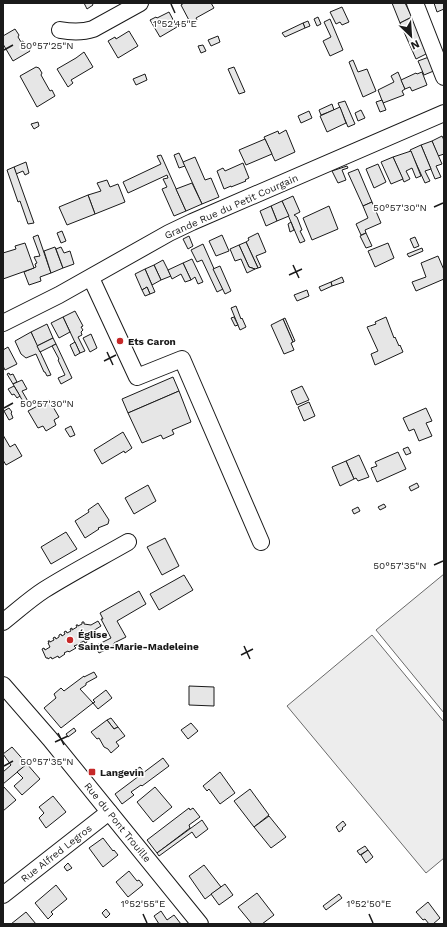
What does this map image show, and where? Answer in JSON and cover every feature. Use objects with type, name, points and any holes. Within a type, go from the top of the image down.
[{"type":"street","points":[[60,30],[85,32],[140,3]]},
{"type":"street","points":[[415,3],[444,77]]},
{"type":"street","name":"Grande Rue du Petit Courgain","points":[[3,323],[47,302],[169,233],[202,217],[444,113]]},
{"type":"street","points":[[91,278],[137,377],[182,359],[261,542]]},
{"type":"street","points":[[3,622],[44,590],[128,542]]},
{"type":"street","name":"Rue du Pont Trouille","points":[[3,685],[50,739],[200,924]]},
{"type":"street","name":"Rue Alfred Legros","points":[[3,895],[109,812]]},
{"type":"shaded area","points":[[444,574],[444,713],[376,630]]},
{"type":"shaded area","points":[[372,635],[444,722],[444,858],[426,873],[287,706]]},
{"type":"building","points":[[84,3],[92,3],[93,5],[87,9]]},
{"type":"building","points":[[184,3],[211,3],[214,8],[196,18],[197,20],[191,24],[181,5]]},
{"type":"building","points":[[392,3],[405,3],[412,17],[400,23]]},
{"type":"building","points":[[434,3],[444,3],[444,9],[437,12]]},
{"type":"building","points":[[342,7],[349,22],[342,25],[340,22],[336,24],[330,12]]},
{"type":"building","points":[[169,12],[177,27],[160,37],[150,20]]},
{"type":"building","points":[[318,17],[321,24],[317,26],[314,19]]},
{"type":"building","points":[[412,17],[428,53],[416,59],[400,23]]},
{"type":"building","points":[[330,19],[343,50],[330,56],[323,41],[331,37],[324,22]]},
{"type":"building","points":[[308,21],[310,26],[305,28],[303,23]]},
{"type":"building","points":[[303,23],[305,28],[285,37],[282,33]]},
{"type":"building","points":[[15,29],[21,42],[23,41],[30,51],[13,61],[3,44],[3,36]]},
{"type":"building","points":[[129,31],[138,46],[118,58],[108,41],[115,37],[116,39]]},
{"type":"building","points":[[218,36],[220,42],[211,46],[208,40]]},
{"type":"building","points":[[203,45],[206,51],[201,53],[198,46]]},
{"type":"building","points":[[84,52],[93,67],[71,80],[73,83],[68,87],[57,69]]},
{"type":"building","points":[[429,57],[436,70],[424,75],[418,61]]},
{"type":"building","points":[[353,60],[358,72],[367,69],[376,91],[363,97],[349,62]]},
{"type":"building","points":[[36,67],[39,68],[42,73],[41,75],[50,91],[52,90],[55,96],[37,107],[20,76]]},
{"type":"building","points":[[234,67],[245,92],[239,94],[228,69]]},
{"type":"building","points":[[398,72],[405,89],[402,91],[404,95],[383,103],[378,90],[394,82],[391,76]]},
{"type":"building","points":[[422,72],[427,85],[412,91],[410,87],[405,89],[401,80],[416,73]]},
{"type":"building","points":[[145,74],[147,80],[136,85],[133,79]]},
{"type":"building","points":[[382,100],[386,110],[380,112],[376,102]]},
{"type":"building","points":[[345,101],[355,124],[348,127],[338,103]]},
{"type":"building","points":[[332,104],[334,110],[321,115],[319,110]]},
{"type":"building","points":[[340,107],[346,123],[327,132],[320,116]]},
{"type":"building","points":[[361,110],[365,118],[358,121],[355,113]]},
{"type":"building","points":[[309,111],[312,118],[301,123],[298,116]]},
{"type":"building","points":[[38,122],[39,126],[34,129],[31,124]]},
{"type":"building","points":[[286,130],[295,152],[275,161],[264,137],[278,131],[279,134]]},
{"type":"building","points":[[442,136],[444,140],[444,154],[438,156],[432,141]]},
{"type":"building","points":[[265,139],[272,154],[246,165],[239,150]]},
{"type":"building","points":[[432,141],[442,164],[436,166],[441,177],[435,179],[421,145]]},
{"type":"building","points":[[421,145],[431,169],[425,171],[430,181],[425,183],[410,150]]},
{"type":"building","points":[[411,151],[421,176],[416,178],[412,168],[406,171],[410,179],[404,182],[393,157]]},
{"type":"building","points":[[179,153],[185,166],[179,168],[174,155]]},
{"type":"building","points":[[161,155],[186,211],[174,216],[162,189],[167,187],[163,179],[168,178],[167,175],[128,193],[123,182],[161,164],[157,156]]},
{"type":"building","points":[[195,157],[205,180],[211,178],[219,197],[202,204],[183,162]]},
{"type":"building","points":[[393,157],[403,179],[391,184],[381,162]]},
{"type":"building","points":[[26,162],[29,173],[25,175],[23,171],[16,174],[14,167]]},
{"type":"building","points":[[243,163],[249,178],[245,180],[246,181],[224,189],[217,171],[223,168],[225,171]]},
{"type":"building","points":[[378,164],[386,182],[374,188],[366,169]]},
{"type":"building","points":[[347,166],[348,168],[342,170],[346,180],[338,183],[332,171]]},
{"type":"building","points":[[14,167],[34,223],[28,224],[20,201],[18,202],[7,170]]},
{"type":"building","points":[[358,169],[372,202],[363,206],[348,173]]},
{"type":"building","points":[[107,180],[110,187],[118,184],[125,202],[95,214],[88,195],[101,191],[97,183]]},
{"type":"building","points":[[192,183],[202,204],[186,211],[176,189]]},
{"type":"building","points":[[88,195],[95,214],[67,225],[59,207]]},
{"type":"building","points":[[293,196],[300,212],[294,215],[297,217],[302,230],[300,231],[305,241],[300,243],[282,201]]},
{"type":"building","points":[[282,201],[289,216],[277,221],[271,206]]},
{"type":"building","points":[[372,202],[381,223],[365,230],[366,233],[361,235],[356,224],[368,218],[363,206]]},
{"type":"building","points":[[271,206],[277,221],[266,226],[260,211]]},
{"type":"building","points":[[329,206],[338,229],[312,240],[303,218]]},
{"type":"building","points":[[291,222],[294,230],[290,232],[288,224]]},
{"type":"building","points":[[62,231],[66,241],[61,243],[57,233]]},
{"type":"building","points":[[258,233],[266,252],[256,256],[261,267],[258,268],[246,242],[249,240],[248,238]]},
{"type":"building","points":[[366,233],[372,246],[366,248],[360,236]]},
{"type":"building","points":[[38,235],[51,273],[40,277],[41,281],[29,285],[24,272],[36,267],[35,264],[37,263],[34,257],[40,256],[33,237]]},
{"type":"building","points":[[222,235],[229,251],[216,256],[209,241]]},
{"type":"building","points":[[189,236],[193,246],[188,249],[183,239]]},
{"type":"building","points":[[415,237],[419,246],[414,248],[410,239]]},
{"type":"building","points":[[246,242],[258,268],[255,269],[249,267],[239,245]]},
{"type":"building","points":[[25,243],[34,268],[3,279],[3,253],[16,249],[15,246]]},
{"type":"building","points":[[388,243],[394,258],[375,267],[368,251]]},
{"type":"building","points":[[203,244],[223,289],[217,292],[202,260],[197,262],[191,250]]},
{"type":"building","points":[[239,245],[249,267],[255,269],[247,273],[241,259],[235,261],[230,249]]},
{"type":"building","points":[[55,247],[63,268],[51,273],[44,251]]},
{"type":"building","points":[[61,247],[64,253],[70,251],[74,264],[63,268],[56,249]]},
{"type":"building","points":[[422,248],[423,251],[409,257],[407,254]]},
{"type":"building","points":[[438,256],[444,270],[444,279],[416,291],[412,282],[426,277],[421,263]]},
{"type":"building","points":[[192,259],[203,282],[198,284],[195,277],[191,280],[183,263]]},
{"type":"building","points":[[163,260],[171,276],[161,280],[154,265]]},
{"type":"building","points":[[183,263],[191,280],[185,282],[181,274],[172,279],[168,270]]},
{"type":"building","points":[[154,265],[161,280],[152,285],[145,269]]},
{"type":"building","points":[[220,266],[231,291],[225,294],[213,269]]},
{"type":"building","points":[[145,269],[155,292],[150,294],[147,287],[142,290],[135,274]]},
{"type":"building","points":[[342,277],[344,282],[332,286],[331,282]]},
{"type":"building","points":[[331,282],[332,286],[321,291],[319,287]]},
{"type":"building","points":[[147,287],[150,294],[145,296],[142,290]]},
{"type":"building","points":[[307,290],[309,296],[297,301],[294,295]]},
{"type":"building","points":[[236,306],[246,327],[240,330],[231,308]]},
{"type":"building","points":[[75,311],[83,326],[81,327],[83,330],[81,332],[82,335],[78,337],[85,351],[80,353],[63,317]]},
{"type":"building","points":[[63,317],[70,332],[59,338],[51,323]]},
{"type":"building","points":[[234,317],[238,325],[235,326],[231,318]]},
{"type":"building","points":[[386,317],[394,338],[395,337],[403,352],[375,365],[371,354],[378,351],[367,327],[376,324],[375,322]]},
{"type":"building","points":[[285,318],[295,341],[293,342],[283,319]]},
{"type":"building","points":[[283,319],[293,342],[291,343],[294,350],[284,354],[271,325]]},
{"type":"building","points":[[47,324],[53,338],[37,346],[31,332]]},
{"type":"building","points":[[31,332],[51,375],[47,376],[44,372],[36,354],[26,358],[21,354],[15,341]]},
{"type":"building","points":[[91,334],[97,348],[90,352],[83,338]]},
{"type":"building","points":[[53,338],[56,344],[40,352],[37,346]]},
{"type":"building","points":[[75,342],[80,353],[75,356],[70,345]]},
{"type":"building","points":[[56,344],[72,378],[61,384],[58,378],[65,375],[52,346]]},
{"type":"building","points":[[8,347],[17,364],[5,370],[3,366],[3,350]]},
{"type":"building","points":[[9,373],[10,375],[13,374],[17,382],[13,384],[7,374]]},
{"type":"building","points":[[173,377],[179,391],[128,413],[122,399]]},
{"type":"building","points":[[22,380],[27,389],[22,391],[29,403],[25,405],[13,384]]},
{"type":"building","points":[[14,386],[20,396],[17,398],[14,394],[12,395],[8,389]]},
{"type":"building","points":[[302,386],[309,400],[297,405],[291,391]]},
{"type":"building","points":[[179,391],[191,422],[172,430],[174,434],[163,439],[161,435],[142,443],[128,413]]},
{"type":"building","points":[[49,400],[59,417],[54,420],[56,425],[46,431],[43,426],[38,428],[28,411]]},
{"type":"building","points":[[309,402],[315,416],[304,421],[298,407]]},
{"type":"building","points":[[9,408],[12,412],[13,418],[9,420],[4,411]]},
{"type":"building","points":[[426,408],[432,421],[426,423],[432,436],[419,441],[414,429],[409,431],[403,418]]},
{"type":"building","points":[[71,426],[75,435],[70,437],[65,429]]},
{"type":"building","points":[[123,432],[132,448],[102,464],[94,450]]},
{"type":"building","points":[[3,435],[10,447],[15,444],[22,456],[6,465],[3,460]]},
{"type":"building","points":[[408,447],[411,453],[406,455],[403,449]]},
{"type":"building","points":[[398,452],[406,469],[377,482],[371,468],[377,466],[375,462]]},
{"type":"building","points":[[359,455],[369,477],[358,481],[356,478],[354,479],[346,461]]},
{"type":"building","points":[[346,461],[354,479],[340,486],[332,467]]},
{"type":"building","points":[[417,483],[419,487],[411,491],[409,487]]},
{"type":"building","points":[[148,485],[156,501],[134,514],[125,498]]},
{"type":"building","points":[[98,503],[109,520],[108,524],[98,528],[99,529],[85,538],[75,521],[89,512],[88,510]]},
{"type":"building","points":[[384,504],[386,507],[380,510],[378,507]]},
{"type":"building","points":[[358,507],[360,511],[354,514],[352,510]]},
{"type":"building","points":[[66,532],[77,549],[51,564],[41,547]]},
{"type":"building","points":[[165,538],[179,566],[162,575],[147,547]]},
{"type":"building","points":[[184,575],[193,590],[159,610],[150,594]]},
{"type":"building","points":[[139,591],[146,604],[117,621],[126,637],[114,643],[115,645],[99,653],[95,646],[111,638],[101,619],[103,619],[100,613]]},
{"type":"building","name":"Église Sainte-Marie-Madeleine","points":[[98,621],[101,626],[93,631],[95,635],[92,636],[92,639],[91,637],[86,640],[87,642],[85,643],[84,641],[80,643],[80,646],[79,644],[74,646],[76,648],[64,653],[65,654],[59,658],[58,656],[52,659],[51,657],[48,659],[46,658],[42,649],[44,648],[45,650],[50,647],[48,641],[50,642],[54,640],[53,638],[55,637],[56,639],[61,634],[62,636],[66,631],[67,633],[71,631],[70,629],[72,628],[72,630],[77,627],[76,625],[78,626],[82,624],[82,622],[84,622],[84,624],[91,625]]},
{"type":"building","points":[[94,672],[97,677],[86,683],[86,685],[80,689],[93,703],[61,728],[44,708],[56,698],[54,694],[61,688],[64,691],[84,676]]},
{"type":"building","points":[[189,686],[214,687],[214,706],[189,705]]},
{"type":"building","points":[[106,690],[112,698],[98,709],[93,703],[95,702],[93,700]]},
{"type":"building","points":[[111,718],[118,727],[114,729],[107,720]]},
{"type":"building","points":[[107,720],[114,729],[118,727],[125,736],[116,742],[119,746],[111,753],[104,747],[99,738],[97,739],[91,732]]},
{"type":"building","points":[[191,723],[198,731],[188,739],[181,730]]},
{"type":"building","points":[[74,728],[76,731],[68,737],[66,734]]},
{"type":"building","points":[[12,747],[27,764],[3,784],[3,772],[11,765],[3,754]]},
{"type":"building","points":[[163,758],[169,766],[142,786],[141,785],[131,792],[134,795],[122,804],[115,794]]},
{"type":"building","points":[[27,764],[40,779],[22,795],[14,786],[23,778],[17,772]]},
{"type":"building","points":[[140,767],[144,772],[137,777],[134,771]]},
{"type":"building","points":[[220,772],[235,793],[220,804],[209,789],[207,791],[203,786]]},
{"type":"building","points":[[3,786],[16,800],[3,811]]},
{"type":"building","points":[[155,787],[172,807],[153,822],[137,802]]},
{"type":"building","points":[[250,789],[269,815],[254,827],[234,801]]},
{"type":"building","points":[[53,796],[66,812],[46,828],[39,818],[44,813],[39,807]]},
{"type":"building","points":[[189,808],[190,810],[193,808],[200,817],[189,825],[190,828],[157,853],[147,840]]},
{"type":"building","points":[[269,816],[286,837],[271,848],[254,827]]},
{"type":"building","points":[[202,820],[208,829],[196,838],[192,832],[159,856],[157,853]]},
{"type":"building","points":[[343,821],[346,825],[339,832],[336,827]]},
{"type":"building","points":[[103,838],[118,855],[103,867],[89,848]]},
{"type":"building","points":[[365,846],[368,850],[360,855],[357,851]]},
{"type":"building","points":[[368,850],[373,857],[366,863],[361,855]]},
{"type":"building","points":[[68,863],[72,868],[67,871],[64,867]]},
{"type":"building","points":[[204,865],[221,887],[205,899],[189,876]]},
{"type":"building","points":[[129,871],[137,881],[139,880],[143,885],[128,897],[116,882]]},
{"type":"building","points":[[225,884],[233,895],[219,905],[211,894]]},
{"type":"building","points":[[56,885],[67,899],[51,912],[53,914],[48,919],[35,903]]},
{"type":"building","points":[[257,893],[274,915],[262,924],[252,924],[238,907]]},
{"type":"building","points":[[339,894],[342,898],[326,910],[323,906]]},
{"type":"building","points":[[428,902],[440,918],[433,924],[429,924],[425,919],[423,920],[416,912]]},
{"type":"building","points":[[106,909],[110,914],[106,918],[102,913]]},
{"type":"building","points":[[161,911],[167,920],[174,915],[181,924],[159,924],[154,916]]},
{"type":"building","points":[[26,912],[36,924],[11,924]]},
{"type":"place","name":"Ets Caron","points":[[120,341]]},
{"type":"place","name":"Église Sainte-Marie-Madeleine","points":[[70,640]]},
{"type":"place","name":"Langevin","points":[[92,772]]}]
